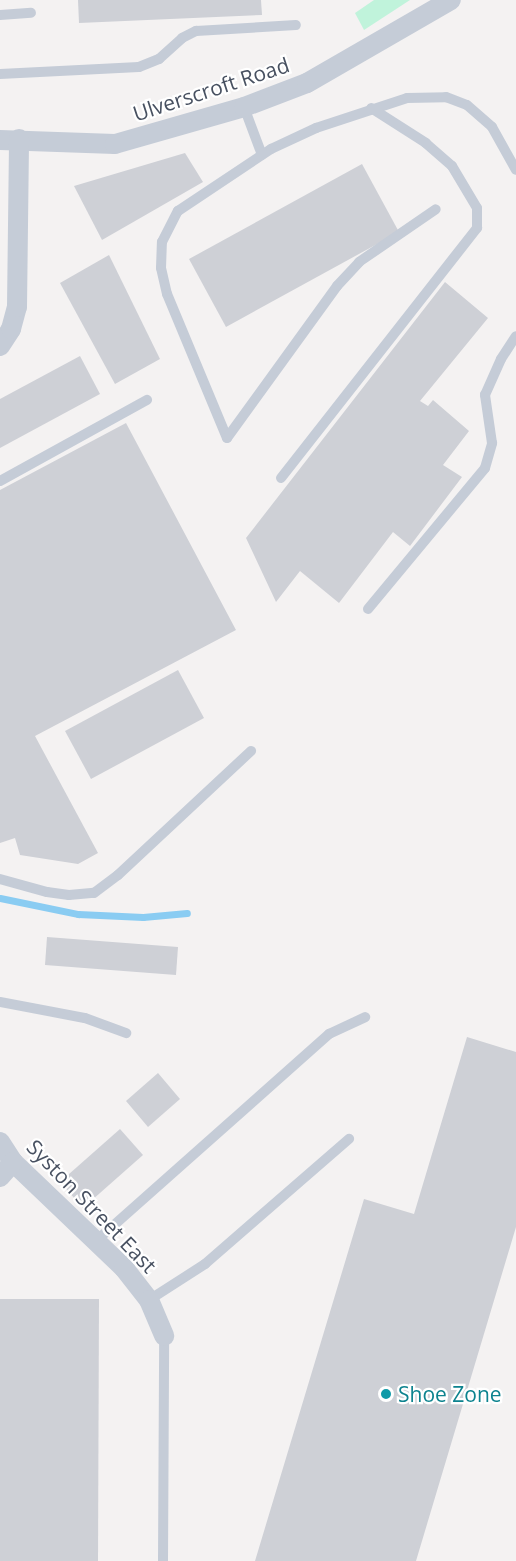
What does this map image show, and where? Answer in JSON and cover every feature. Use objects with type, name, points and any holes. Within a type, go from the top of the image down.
[{"type":"street","name":"Ulverscroft Road","points":[[10,140],[115,144],[244,107],[307,83],[452,0]]},
{"type":"street","points":[[0,346],[12,329],[16,307],[10,140]]},
{"type":"street","name":"Syston Street East","points":[[0,1142],[13,1162],[124,1268],[149,1300],[164,1336]]},
{"type":"street","points":[[0,1177],[13,1162]]},
{"type":"lane","points":[[0,15],[32,13]]},
{"type":"lane","points":[[0,74],[139,67],[159,59],[182,38],[196,31],[296,25]]},
{"type":"lane","points":[[436,209],[359,262],[344,278],[227,438],[167,294],[161,268],[162,242],[178,211],[262,155],[316,128],[407,98],[446,97],[467,105],[492,127],[516,170]]},
{"type":"lane","points":[[244,107],[262,155]]},
{"type":"lane","points":[[281,478],[477,228],[477,208],[452,166],[426,143],[371,108]]},
{"type":"lane","points":[[368,609],[485,468],[492,443],[485,395],[501,359],[516,336]]},
{"type":"lane","points":[[0,481],[147,400]]},
{"type":"lane","points":[[0,879],[47,892],[69,895],[94,892],[118,875],[251,751]]},
{"type":"lane","points":[[0,1002],[85,1018],[126,1033]]},
{"type":"lane","points":[[96,1241],[329,1034],[365,1017]]},
{"type":"lane","points":[[149,1300],[205,1264],[349,1139]]},
{"type":"lane","points":[[163,1561],[164,1336]]},
{"type":"green space","points":[[374,0],[410,0],[364,30],[355,13]]},
{"type":"building","points":[[78,0],[261,0],[262,15],[79,23]]},
{"type":"building","points":[[185,153],[203,182],[102,240],[74,186]]},
{"type":"building","points":[[362,164],[399,232],[226,327],[189,259]]},
{"type":"building","points":[[109,255],[160,359],[115,384],[60,283]]},
{"type":"building","points":[[445,282],[488,318],[420,401],[428,406],[433,400],[469,431],[443,465],[462,477],[410,546],[393,532],[339,603],[300,571],[276,602],[246,538]]},
{"type":"building","points":[[80,356],[100,394],[0,448],[0,399]]},
{"type":"building","points":[[126,423],[236,630],[35,736],[98,853],[78,864],[20,855],[15,838],[0,843],[0,490]]},
{"type":"building","points":[[178,670],[204,718],[91,779],[65,731]]},
{"type":"building","points":[[47,937],[178,947],[176,975],[45,965]]},
{"type":"building","name":"Shoe Zone","points":[[467,1037],[516,1052],[516,1227],[416,1561],[255,1561],[364,1199],[414,1214]]},
{"type":"building","points":[[158,1073],[180,1099],[148,1127],[126,1101]]},
{"type":"building","points":[[120,1129],[143,1155],[83,1208],[60,1182]]},
{"type":"building","points":[[0,1299],[99,1299],[98,1561],[0,1561]]},
{"type":"waterway","points":[[0,898],[78,914],[143,917],[187,913]]},
{"type":"place","name":"Shoe Zone","points":[[386,1394]]}]
